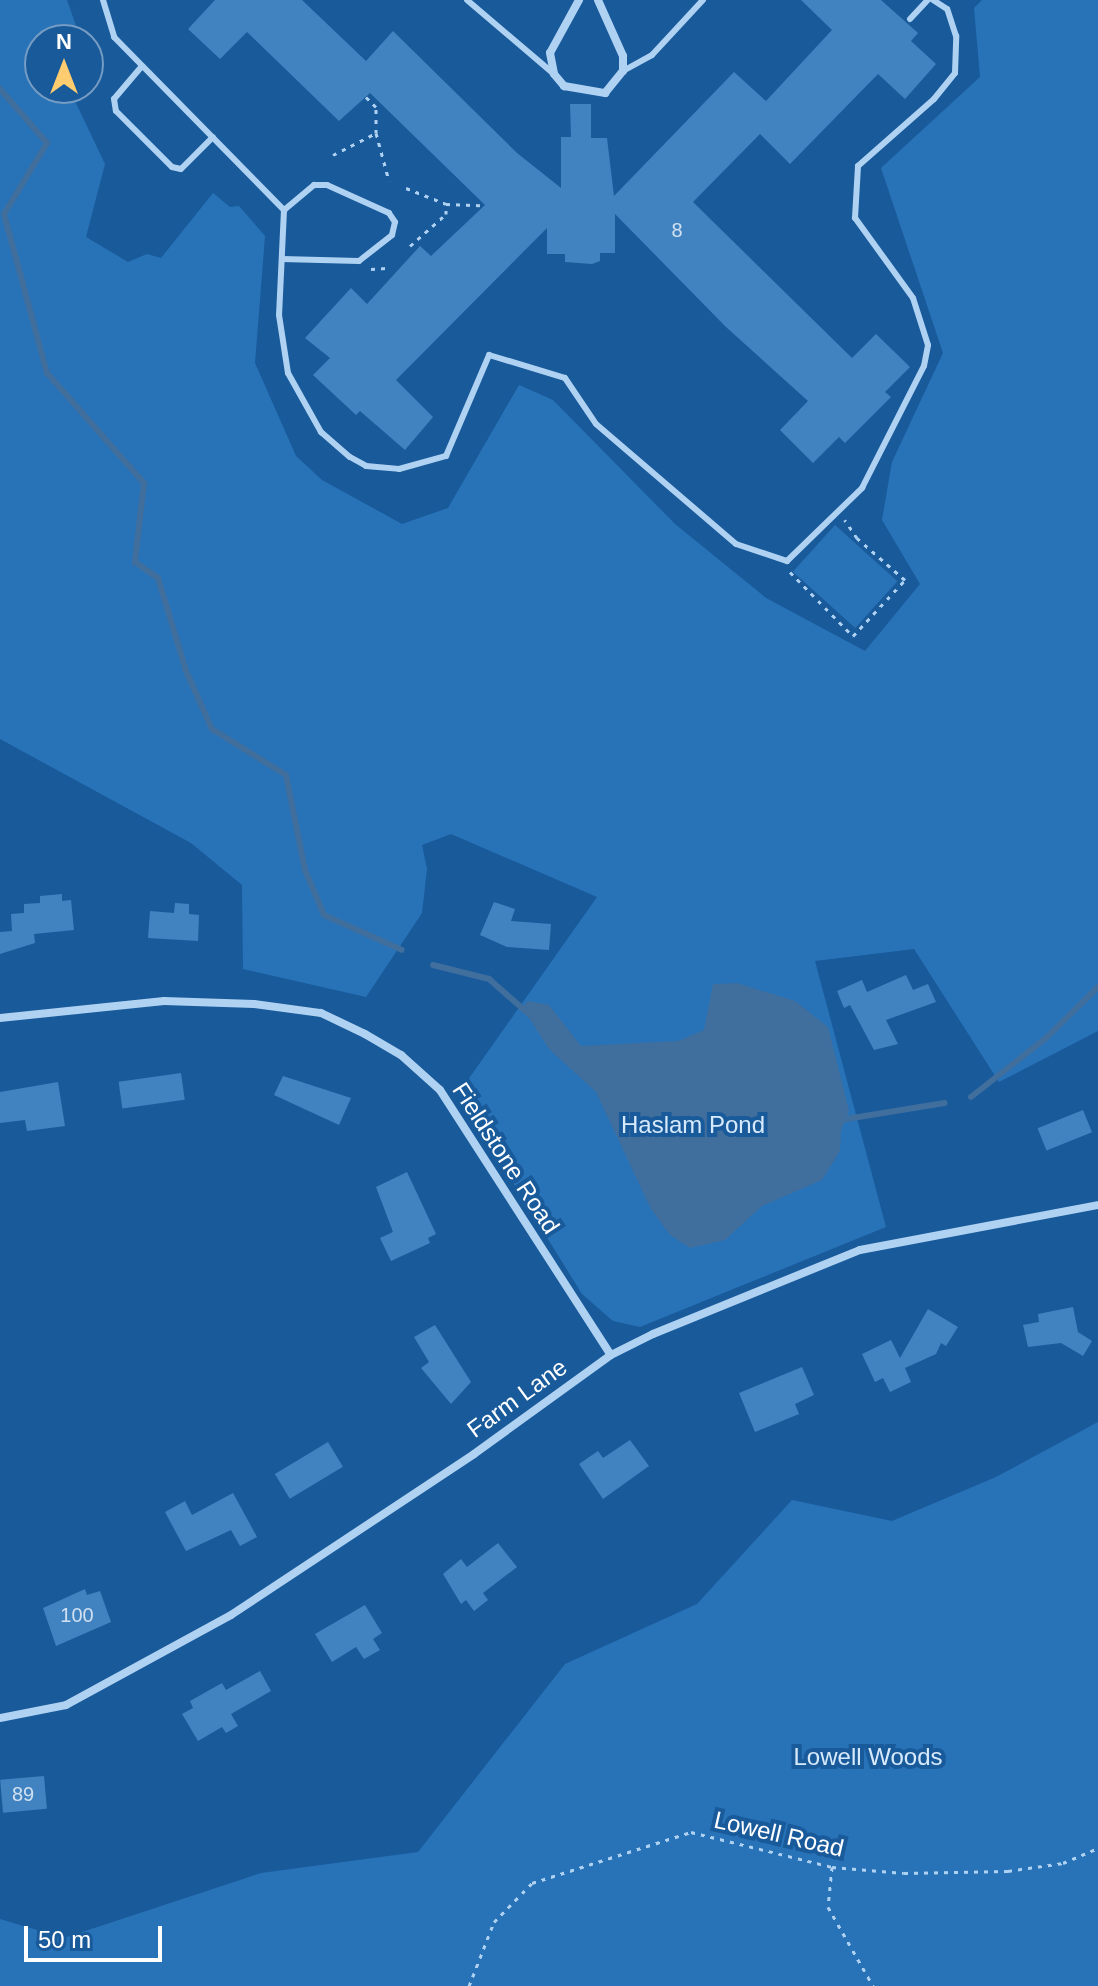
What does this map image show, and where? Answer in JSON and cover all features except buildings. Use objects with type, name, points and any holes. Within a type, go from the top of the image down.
[{"type":"street","points":[[577,1],[550,53],[554,74],[564,86],[605,93],[623,71],[616,31],[601,1]]},
{"type":"street","name":"Fieldstone Road","points":[[0,1018],[164,1001],[254,1004],[321,1013],[365,1034],[401,1055],[440,1090],[611,1355]]},
{"type":"street","name":"Farm Lane","points":[[0,1718],[66,1705],[231,1615],[468,1459],[611,1355],[860,1250],[1098,1205]]},
{"type":"lane","points":[[103,0],[114,37],[284,210],[279,315],[288,373],[321,432],[350,457],[366,466],[399,469],[446,456],[489,355],[565,378],[596,424],[736,544],[787,561],[862,488],[924,366],[928,345],[913,298],[855,218],[858,166],[934,99],[955,73],[956,36],[947,9],[930,0],[910,19]]},
{"type":"lane","points":[[467,0],[554,74]]},
{"type":"lane","points":[[623,71],[652,55],[703,0]]},
{"type":"lane","points":[[142,66],[114,99],[116,111],[172,167],[181,169],[213,137]]},
{"type":"lane","points":[[282,259],[359,261],[392,235],[395,222],[389,213],[327,185],[314,185],[284,210]]},
{"type":"path","points":[[363,94],[376,107],[376,133],[389,181]]},
{"type":"path","points":[[333,155],[376,133]]},
{"type":"path","points":[[406,188],[446,204],[480,205]]},
{"type":"path","points":[[410,246],[446,214],[446,204]]},
{"type":"path","points":[[787,561],[790,573],[853,636],[905,580],[857,538],[840,511]]},
{"type":"path","name":"Lowell Road","points":[[469,1986],[494,1922],[532,1883],[691,1832],[832,1867],[904,1873],[994,1872],[1063,1863],[1098,1848]]},
{"type":"path","points":[[832,1867],[828,1907],[873,1986]]},
{"type":"green space","name":"Haslam Pond","points":[[0,0],[67,0],[75,24],[24,24],[24,104],[76,104],[105,164],[86,237],[128,262],[147,254],[161,258],[213,193],[230,207],[239,206],[265,236],[255,363],[296,456],[322,480],[402,524],[448,508],[519,385],[553,400],[675,524],[766,598],[865,651],[920,584],[882,520],[892,462],[943,353],[881,168],[980,77],[974,8],[982,0],[1098,0],[1098,1031],[999,1082],[914,949],[815,961],[886,1227],[640,1327],[613,1321],[582,1294],[458,1094],[597,897],[451,834],[422,845],[427,869],[422,913],[366,997],[243,969],[242,885],[191,843],[0,739]]},
{"type":"green space","points":[[835,525],[897,581],[855,628],[793,572]]},
{"type":"green space","name":"Lowell Woods","points":[[1098,1422],[1098,1986],[0,1986],[0,1919],[64,1938],[261,1873],[418,1852],[565,1664],[697,1604],[792,1500],[892,1521],[996,1477]]},
{"type":"shaded area","points":[[737,983],[795,1001],[828,1027],[849,1111],[841,1130],[840,1151],[822,1180],[762,1206],[725,1240],[690,1248],[670,1235],[651,1209],[596,1092],[549,1049],[522,1007],[528,1001],[549,1005],[581,1046],[678,1041],[704,1030],[713,984]]},
{"type":"waterway","points":[[0,89],[47,143],[4,214],[47,373],[144,483],[135,562],[158,578],[186,671],[212,729],[286,775],[305,870],[324,915],[402,950]]},
{"type":"waterway","points":[[433,965],[489,979],[530,1015]]},
{"type":"waterway","points":[[971,1097],[1046,1038],[1098,987]]},
{"type":"waterway","points":[[840,1120],[945,1103]]}]
